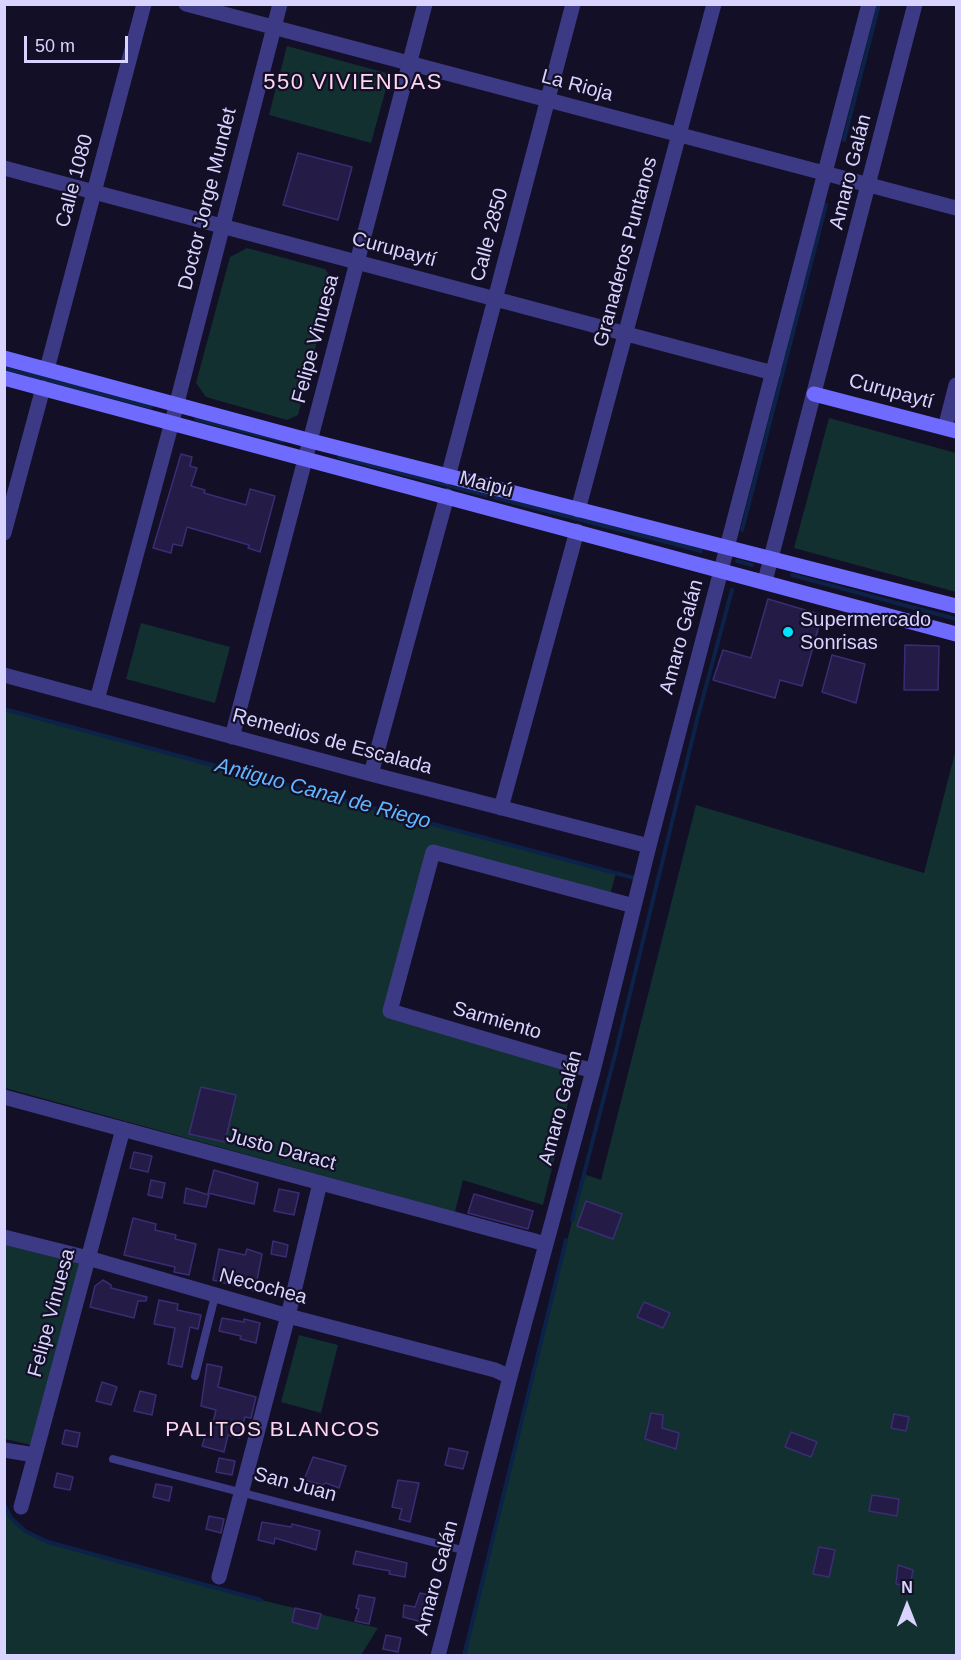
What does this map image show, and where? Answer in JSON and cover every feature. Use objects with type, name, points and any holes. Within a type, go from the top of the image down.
[{"type":"street","name":"Calle 1080","points":[[47,369],[144,4]]},
{"type":"street","name":"La Rioja","points":[[186,4],[957,208]]},
{"type":"street","name":"Doctor Jorge Mundet","points":[[172,422],[280,4]]},
{"type":"street","name":"Felipe Vinuesa","points":[[306,458],[425,4]]},
{"type":"street","name":"Calle 2850","points":[[448,477],[573,4]]},
{"type":"street","name":"Granaderos Puntanos","points":[[578,510],[714,4]]},
{"type":"street","name":"Amaro Galán","points":[[438,1656],[510,1377],[593,1071],[649,846],[774,373],[868,4]]},
{"type":"street","name":"Amaro Galán","points":[[765,581],[915,4]]},
{"type":"street","name":"Curupaytí","points":[[4,168],[774,373]]},
{"type":"street","name":"Maipú","points":[[4,358],[448,477],[957,606]]},
{"type":"street","name":"Maipú","points":[[4,378],[957,634]]},
{"type":"street","points":[[951,429],[957,385]]},
{"type":"street","points":[[4,533],[43,388]]},
{"type":"street","name":"Curupaytí","points":[[814,394],[951,429]]},
{"type":"street","points":[[97,700],[172,422]]},
{"type":"street","points":[[232,737],[306,458]]},
{"type":"street","points":[[371,774],[447,496]]},
{"type":"street","points":[[501,808],[577,531]]},
{"type":"street","name":"Remedios de Escalada","points":[[4,675],[649,846]]},
{"type":"street","name":"Sarmiento","points":[[593,1071],[390,1011],[433,852],[634,906]]},
{"type":"street","name":"Justo Daract","points":[[4,1097],[546,1244]]},
{"type":"street","name":"Felipe Vinuesa","points":[[21,1507],[123,1129]]},
{"type":"street","points":[[219,1576],[288,1316],[320,1183]]},
{"type":"street","name":"Necochea","points":[[4,1237],[88,1258],[288,1316],[495,1370],[510,1377]]},
{"type":"street","points":[[4,1450],[35,1455]]},
{"type":"lane","points":[[195,1376],[215,1296]]},
{"type":"lane","name":"San Juan","points":[[113,1459],[466,1551]]},
{"type":"green space","points":[[287,46],[390,74],[371,143],[269,115]]},
{"type":"green space","points":[[247,248],[325,269],[333,280],[298,415],[287,420],[206,397],[196,383],[230,257]]},
{"type":"green space","points":[[829,418],[956,453],[956,592],[794,548]]},
{"type":"green space","points":[[141,623],[230,647],[215,703],[126,679]]},
{"type":"green space","points":[[4,710],[616,873],[609,899],[433,853],[390,1011],[577,1066],[543,1205],[463,1180],[455,1212],[5,1088]]},
{"type":"green space","points":[[956,749],[956,1655],[462,1656],[584,1174],[601,1180],[696,805],[924,873]]},
{"type":"green space","points":[[4,1243],[82,1263],[31,1445],[5,1439]]},
{"type":"green space","points":[[299,1335],[338,1345],[321,1413],[281,1402]]},
{"type":"green space","points":[[4,1504],[11,1518],[24,1531],[48,1542],[261,1600],[378,1628],[361,1655],[5,1655]]},
{"type":"building","points":[[298,153],[352,167],[338,220],[283,205]]},
{"type":"building","points":[[181,454],[192,457],[190,466],[197,468],[191,486],[205,490],[204,493],[246,505],[250,489],[275,496],[260,552],[248,548],[249,545],[187,527],[182,546],[173,544],[171,553],[153,548]]},
{"type":"building","name":"Supermercado Sonrisas","points":[[768,599],[822,615],[802,686],[780,680],[775,698],[713,680],[723,650],[751,658]]},
{"type":"building","points":[[905,645],[939,646],[938,690],[904,690]]},
{"type":"building","points":[[832,655],[865,664],[856,703],[822,692]]},
{"type":"building","points":[[201,1087],[236,1095],[225,1142],[189,1134]]},
{"type":"building","points":[[134,1152],[152,1156],[148,1172],[130,1168]]},
{"type":"building","points":[[214,1170],[258,1183],[254,1204],[208,1193]]},
{"type":"building","points":[[151,1180],[165,1183],[162,1198],[148,1195]]},
{"type":"building","points":[[186,1188],[209,1195],[206,1207],[184,1203]]},
{"type":"building","points":[[279,1189],[299,1193],[294,1215],[274,1211]]},
{"type":"building","points":[[474,1194],[533,1211],[528,1229],[468,1213]]},
{"type":"building","points":[[586,1201],[622,1214],[613,1239],[577,1226]]},
{"type":"building","points":[[133,1218],[156,1224],[155,1230],[176,1235],[175,1239],[196,1244],[189,1275],[174,1272],[175,1267],[124,1255]]},
{"type":"building","points":[[273,1241],[288,1245],[286,1257],[271,1254]]},
{"type":"building","points":[[219,1249],[245,1255],[247,1249],[262,1254],[255,1291],[213,1280]]},
{"type":"building","points":[[103,1280],[111,1285],[111,1288],[147,1297],[146,1301],[138,1301],[134,1318],[90,1307],[95,1286]]},
{"type":"building","points":[[159,1300],[178,1304],[177,1310],[201,1315],[198,1329],[190,1327],[182,1367],[168,1364],[175,1328],[154,1324]]},
{"type":"building","points":[[644,1302],[670,1313],[663,1328],[637,1317]]},
{"type":"building","points":[[222,1318],[244,1322],[244,1319],[260,1323],[256,1343],[240,1339],[241,1336],[219,1331]]},
{"type":"building","points":[[207,1364],[222,1367],[218,1387],[256,1397],[251,1418],[245,1417],[239,1438],[228,1435],[224,1452],[202,1446],[206,1433],[210,1434],[216,1410],[201,1406]]},
{"type":"building","points":[[102,1382],[117,1387],[111,1405],[96,1401]]},
{"type":"building","points":[[140,1391],[156,1395],[152,1415],[134,1411]]},
{"type":"building","points":[[651,1413],[663,1415],[662,1428],[679,1433],[676,1449],[645,1439]]},
{"type":"building","points":[[894,1414],[909,1417],[906,1431],[891,1428]]},
{"type":"building","points":[[65,1430],[80,1433],[77,1447],[62,1444]]},
{"type":"building","points":[[791,1432],[817,1442],[811,1457],[785,1447]]},
{"type":"building","points":[[449,1448],[468,1452],[463,1469],[445,1465]]},
{"type":"building","points":[[313,1457],[346,1466],[339,1488],[326,1483],[323,1485],[304,1480]]},
{"type":"building","points":[[219,1458],[235,1461],[232,1475],[216,1472]]},
{"type":"building","points":[[57,1473],[73,1477],[70,1490],[54,1487]]},
{"type":"building","points":[[398,1480],[419,1483],[410,1522],[399,1519],[402,1509],[392,1507]]},
{"type":"building","points":[[156,1484],[172,1487],[169,1501],[153,1497]]},
{"type":"building","points":[[872,1495],[899,1499],[897,1516],[869,1511]]},
{"type":"building","points":[[209,1516],[224,1519],[221,1533],[206,1529]]},
{"type":"building","points":[[262,1522],[291,1527],[292,1524],[320,1531],[316,1550],[275,1538],[274,1544],[258,1540]]},
{"type":"building","points":[[819,1547],[835,1550],[829,1577],[813,1574]]},
{"type":"building","points":[[356,1551],[407,1563],[405,1577],[389,1574],[390,1571],[353,1564]]},
{"type":"building","points":[[898,1565],[913,1570],[910,1586],[896,1584]]},
{"type":"building","points":[[420,1593],[431,1595],[426,1623],[403,1617],[404,1605],[415,1607]]},
{"type":"building","points":[[359,1595],[375,1598],[369,1624],[355,1621],[359,1609],[356,1608]]},
{"type":"building","points":[[295,1608],[321,1614],[317,1629],[292,1622]]},
{"type":"building","points":[[386,1635],[401,1638],[398,1652],[383,1649]]},
{"type":"waterway","points":[[844,140],[879,4]]},
{"type":"waterway","points":[[742,530],[826,205]]},
{"type":"waterway","points":[[4,368],[151,407]]},
{"type":"waterway","points":[[196,419],[283,441]]},
{"type":"waterway","points":[[339,457],[701,551]]},
{"type":"waterway","points":[[737,561],[752,565]]},
{"type":"waterway","points":[[792,575],[956,619]]},
{"type":"waterway","points":[[572,1220],[698,716],[732,590]]},
{"type":"waterway","name":"Antiguo Canal de Riego","points":[[4,709],[638,879]]},
{"type":"waterway","points":[[464,1656],[566,1240]]},
{"type":"waterway","points":[[4,1504],[11,1518],[25,1531],[48,1542],[261,1600]]},
{"type":"place","name":"Supermercado Sonrisas","points":[[788,632]]},
{"type":"district","name":"550 VIVIENDAS","points":[[353,83]]},
{"type":"district","name":"PALITOS BLANCOS","points":[[273,1430]]}]
